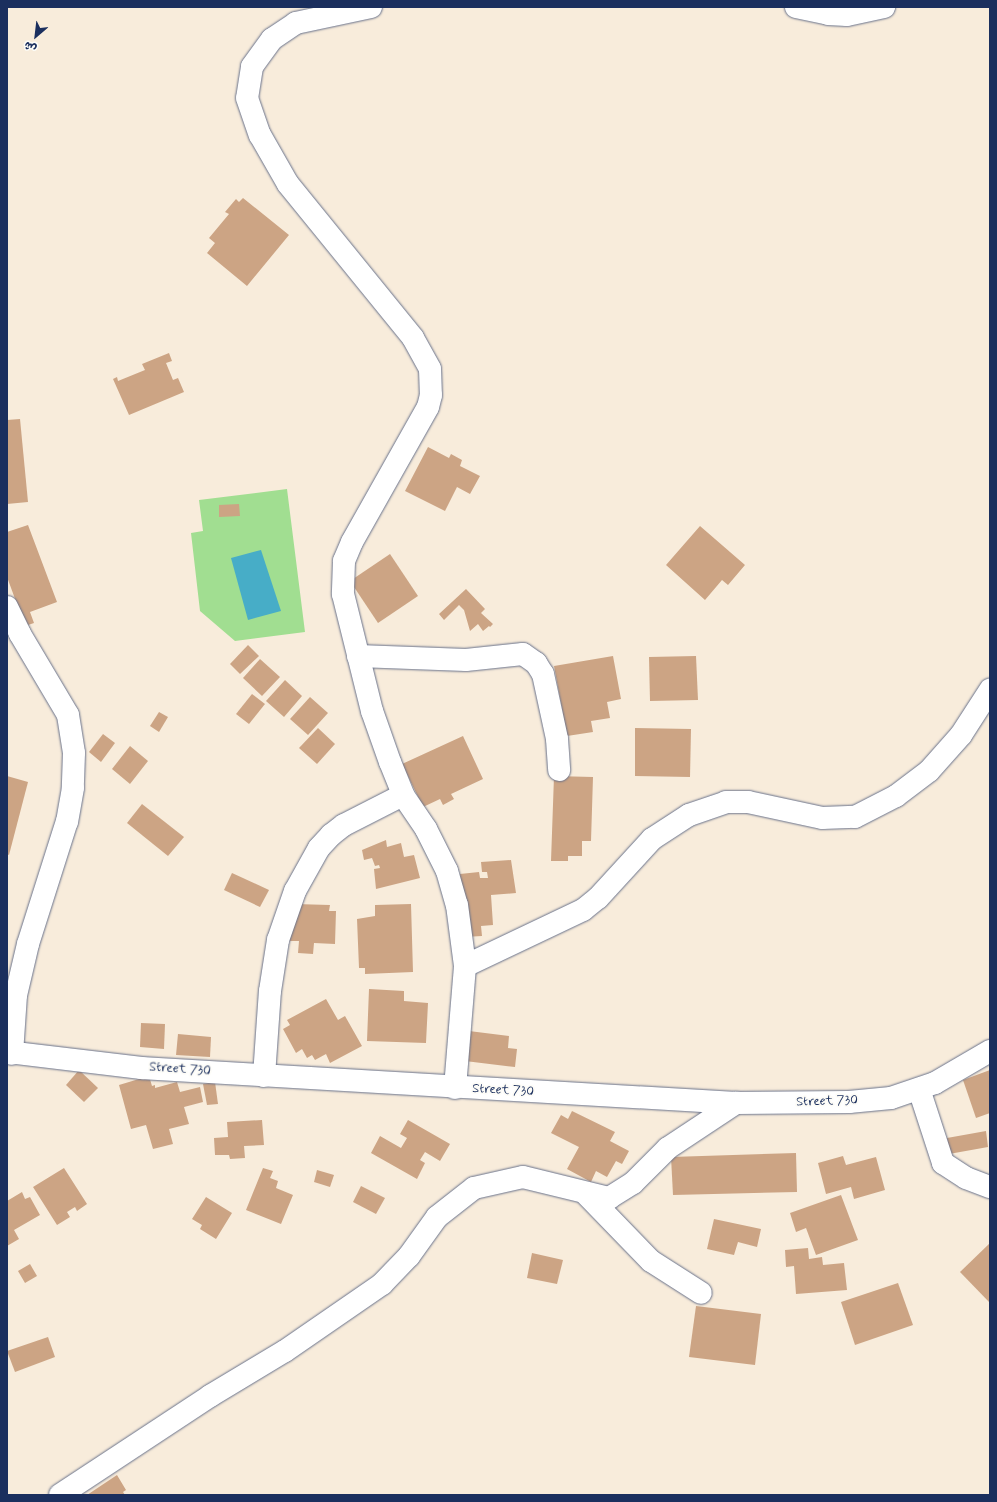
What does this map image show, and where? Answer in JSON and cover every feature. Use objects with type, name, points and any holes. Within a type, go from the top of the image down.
[{"type":"street","points":[[371,7],[296,23],[272,39],[252,67],[247,98],[260,135],[288,184],[413,338],[430,369],[431,395],[428,407],[344,561],[343,594],[372,711],[403,795],[426,829],[447,872],[456,905],[465,966],[455,1088]]},
{"type":"street","points":[[796,7],[828,14],[847,15],[884,7]]},
{"type":"street","points":[[7,607],[20,634],[68,715],[74,753],[73,788],[67,821],[28,944],[16,995],[9,1053]]},
{"type":"street","points":[[358,656],[466,660],[522,654],[536,663],[543,674],[557,739],[559,770]]},
{"type":"street","points":[[465,966],[583,910],[598,898],[652,839],[689,815],[726,802],[748,802],[822,818],[855,816],[896,796],[929,771],[957,740],[990,690]]},
{"type":"street","points":[[264,1076],[270,991],[278,940],[295,891],[319,848],[331,835],[344,824],[403,795]]},
{"type":"street","name":"Street 730","points":[[9,1053],[141,1068],[455,1088],[736,1103],[849,1102],[891,1098],[935,1083],[990,1051]]},
{"type":"street","points":[[919,1089],[943,1163],[966,1178],[990,1187]]},
{"type":"street","points":[[60,1495],[210,1396],[284,1351],[382,1284],[409,1256],[437,1217],[474,1188],[523,1177],[586,1194],[609,1198],[620,1194],[650,1169],[668,1148],[736,1103]]},
{"type":"street","points":[[586,1194],[651,1261],[701,1293]]},
{"type":"green space","points":[[287,489],[305,632],[235,641],[200,611],[191,533],[203,531],[199,500]]},
{"type":"water","points":[[261,550],[281,611],[248,620],[231,558]]},
{"type":"building","points":[[243,198],[289,235],[247,286],[207,253],[215,243],[209,238],[229,214],[225,212],[236,199],[239,202]]},
{"type":"building","points":[[169,353],[172,361],[166,363],[173,380],[178,378],[184,392],[129,415],[113,379],[117,377],[118,381],[145,370],[142,364]]},
{"type":"building","points":[[20,419],[28,502],[7,504],[7,420]]},
{"type":"building","points":[[428,447],[449,458],[451,454],[462,460],[460,466],[480,476],[470,494],[457,487],[445,511],[405,491]]},
{"type":"building","points":[[239,504],[240,516],[219,517],[219,505]]},
{"type":"building","points":[[28,525],[57,602],[30,612],[34,623],[25,626],[7,577],[7,532]]},
{"type":"building","points":[[700,526],[745,565],[728,585],[722,580],[705,600],[666,565]]},
{"type":"building","points":[[390,554],[418,596],[378,623],[350,581]]},
{"type":"building","points":[[466,589],[485,609],[481,613],[493,624],[483,631],[478,624],[470,631],[464,610],[459,605],[444,620],[439,614]]},
{"type":"building","points":[[248,645],[259,656],[240,674],[230,664]]},
{"type":"building","points":[[613,656],[621,699],[607,702],[610,718],[591,721],[593,732],[567,736],[554,666]]},
{"type":"building","points":[[696,656],[698,700],[650,701],[649,657]]},
{"type":"building","points":[[260,659],[280,677],[262,696],[243,678]]},
{"type":"building","points":[[285,680],[302,696],[284,717],[266,701]]},
{"type":"building","points":[[252,694],[265,704],[249,724],[236,714]]},
{"type":"building","points":[[310,697],[328,713],[308,735],[290,719]]},
{"type":"building","points":[[159,712],[168,717],[159,732],[150,726]]},
{"type":"building","points":[[318,728],[335,744],[317,764],[299,748]]},
{"type":"building","points":[[635,728],[691,729],[690,777],[635,776]]},
{"type":"building","points":[[103,734],[115,743],[101,762],[89,752]]},
{"type":"building","points":[[463,736],[483,779],[451,794],[454,799],[443,805],[440,799],[423,807],[402,764]]},
{"type":"building","points":[[130,746],[148,761],[130,784],[112,769]]},
{"type":"building","points":[[7,776],[28,782],[9,855],[7,854]]},
{"type":"building","points":[[554,776],[593,777],[591,841],[582,841],[582,856],[568,856],[568,861],[551,861]]},
{"type":"building","points":[[142,804],[184,837],[168,856],[127,823]]},
{"type":"building","points":[[386,840],[387,847],[401,843],[404,857],[414,855],[420,878],[376,889],[374,869],[380,868],[379,865],[375,866],[372,858],[364,860],[362,850]]},
{"type":"building","points":[[511,860],[516,893],[491,895],[493,925],[481,926],[482,936],[465,937],[460,874],[479,872],[480,878],[488,878],[487,872],[482,872],[481,862]]},
{"type":"building","points":[[232,873],[269,890],[260,907],[224,890]]},
{"type":"building","points":[[295,904],[330,905],[329,911],[336,911],[335,944],[314,943],[313,954],[298,953],[299,941],[289,941]]},
{"type":"building","points":[[411,904],[413,972],[365,974],[365,968],[359,968],[357,919],[375,916],[375,905]]},
{"type":"building","points":[[369,989],[404,991],[404,1001],[428,1003],[426,1043],[367,1041]]},
{"type":"building","points":[[326,999],[338,1020],[345,1016],[362,1046],[330,1063],[326,1054],[315,1060],[312,1055],[307,1058],[302,1049],[296,1053],[283,1029],[290,1025],[287,1020]]},
{"type":"building","points":[[141,1023],[165,1024],[164,1049],[140,1047]]},
{"type":"building","points":[[469,1031],[509,1036],[508,1048],[517,1049],[515,1067],[465,1061]]},
{"type":"building","points":[[178,1034],[211,1037],[210,1057],[176,1055]]},
{"type":"building","points":[[79,1070],[98,1088],[84,1102],[66,1085]]},
{"type":"building","points":[[990,1070],[990,1113],[976,1118],[963,1080]]},
{"type":"building","points":[[149,1076],[152,1086],[155,1085],[155,1088],[177,1082],[180,1092],[200,1087],[203,1102],[184,1107],[189,1124],[169,1129],[173,1144],[153,1149],[146,1125],[131,1129],[119,1085]]},
{"type":"building","points":[[215,1082],[218,1104],[207,1105],[203,1084]]},
{"type":"building","points":[[572,1111],[615,1132],[610,1141],[629,1151],[622,1164],[616,1161],[607,1177],[596,1171],[591,1182],[567,1169],[579,1147],[551,1133],[561,1115],[568,1119]]},
{"type":"building","points":[[262,1120],[264,1145],[244,1146],[245,1158],[230,1159],[229,1155],[215,1155],[214,1138],[228,1137],[227,1122]]},
{"type":"building","points":[[408,1120],[450,1144],[440,1161],[425,1152],[420,1160],[425,1163],[417,1179],[371,1153],[380,1136],[401,1148],[407,1138],[400,1134]]},
{"type":"building","points":[[986,1131],[988,1147],[949,1154],[947,1138]]},
{"type":"building","points":[[796,1153],[797,1192],[673,1195],[671,1157]]},
{"type":"building","points":[[843,1156],[846,1165],[876,1157],[885,1190],[854,1199],[851,1187],[826,1194],[818,1163]]},
{"type":"building","points":[[64,1168],[87,1204],[77,1211],[75,1207],[67,1212],[70,1217],[57,1225],[33,1187]]},
{"type":"building","points":[[263,1168],[273,1171],[270,1178],[278,1181],[276,1188],[293,1195],[281,1224],[246,1210]]},
{"type":"building","points":[[317,1170],[334,1175],[330,1187],[314,1182]]},
{"type":"building","points":[[361,1186],[385,1198],[376,1214],[353,1202]]},
{"type":"building","points":[[22,1192],[25,1199],[30,1197],[40,1215],[14,1230],[19,1239],[7,1246],[7,1201]]},
{"type":"building","points":[[841,1195],[858,1240],[816,1255],[806,1228],[796,1232],[790,1213]]},
{"type":"building","points":[[206,1197],[232,1213],[216,1239],[200,1229],[202,1225],[192,1219]]},
{"type":"building","points":[[714,1219],[761,1229],[757,1247],[738,1242],[734,1255],[707,1249]]},
{"type":"building","points":[[990,1243],[990,1303],[960,1272]]},
{"type":"building","points":[[808,1248],[809,1259],[822,1257],[823,1265],[844,1263],[847,1290],[796,1294],[794,1266],[786,1267],[785,1250]]},
{"type":"building","points":[[532,1253],[563,1260],[557,1284],[527,1278]]},
{"type":"building","points":[[30,1264],[37,1276],[25,1283],[18,1271]]},
{"type":"building","points":[[898,1283],[913,1325],[855,1345],[841,1302]]},
{"type":"building","points":[[696,1306],[761,1314],[755,1365],[689,1357]]},
{"type":"building","points":[[48,1337],[55,1357],[15,1372],[7,1351]]},
{"type":"building","points":[[117,1475],[126,1490],[123,1492],[125,1495],[87,1495]]}]
